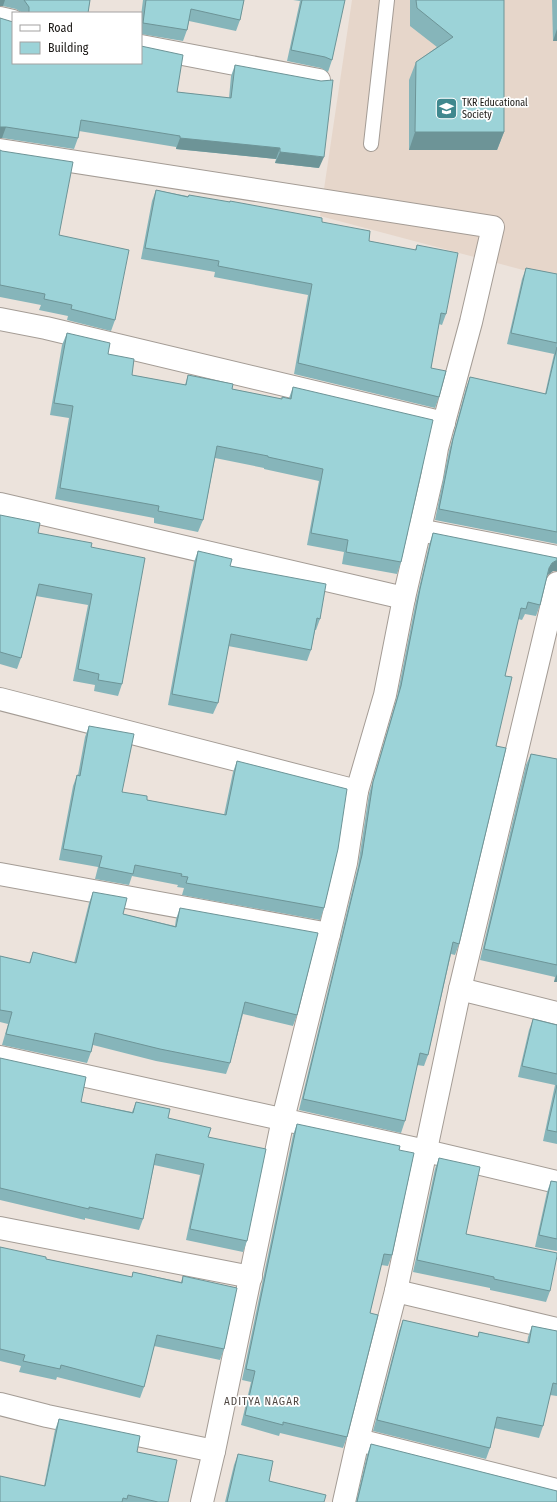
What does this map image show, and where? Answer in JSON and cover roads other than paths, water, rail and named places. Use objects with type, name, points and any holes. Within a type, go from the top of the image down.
[{"type":"street","points":[[0,18],[12,21]]},
{"type":"street","points":[[142,46],[320,80]]},
{"type":"street","points":[[0,150],[493,227],[471,322],[436,448],[432,477],[404,598],[385,694],[357,791],[346,863],[330,934],[283,1119],[251,1277],[202,1502]]},
{"type":"street","points":[[0,319],[46,328],[444,423]]},
{"type":"street","points":[[0,504],[404,598]]},
{"type":"street","points":[[419,530],[557,558]]},
{"type":"street","points":[[344,1502],[358,1440],[396,1291],[460,989],[557,583]]},
{"type":"street","points":[[0,699],[357,791]]},
{"type":"street","points":[[0,874],[330,934]]},
{"type":"street","points":[[460,989],[557,1013]]},
{"type":"street","points":[[0,1057],[426,1151],[557,1182]]},
{"type":"street","points":[[0,1228],[251,1277]]},
{"type":"street","points":[[396,1291],[557,1329]]},
{"type":"street","points":[[0,1404],[47,1416],[214,1451]]},
{"type":"street","points":[[358,1440],[557,1490]]},
{"type":"lane","points":[[371,144],[387,0]]},
{"type":"place","name":"TKR Educational Society","points":[[446,108]]},
{"type":"district","name":"ADITYA NAGAR","points":[[262,1401]]}]
